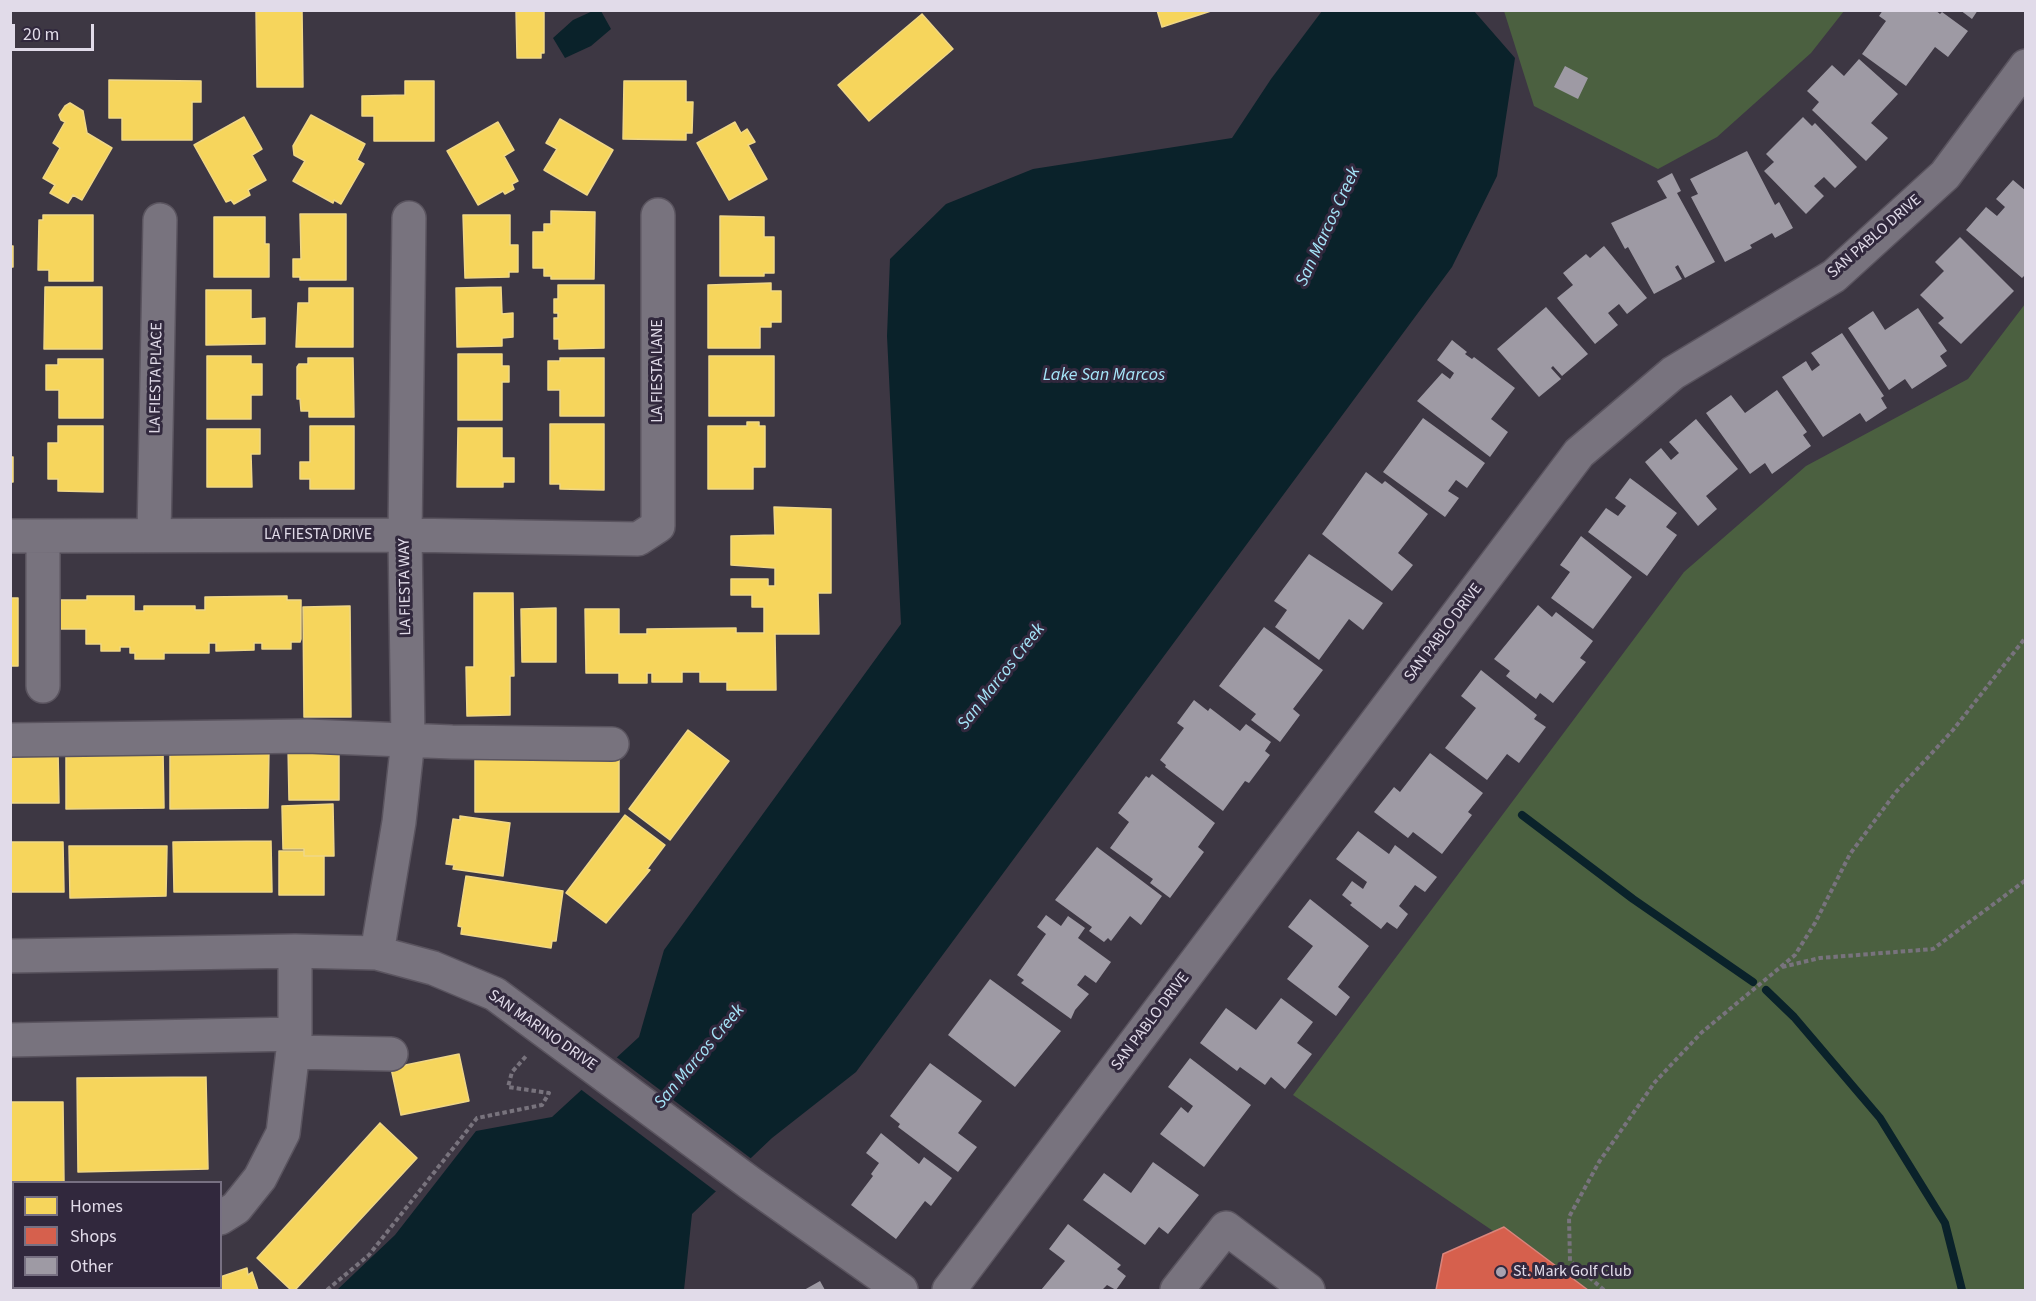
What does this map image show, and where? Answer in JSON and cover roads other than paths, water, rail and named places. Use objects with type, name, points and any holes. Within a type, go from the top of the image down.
[{"type":"street","name":"SAN PABLO DRIVE","points":[[949,1290],[1579,453],[1673,373],[1834,276],[1945,175],[2025,66]]},
{"type":"street","name":"LA FIESTA LANE","points":[[658,215],[658,526]]},
{"type":"street","name":"LA FIESTA WAY","points":[[377,953],[399,822],[408,740],[405,535],[409,218]]},
{"type":"street","name":"LA FIESTA PLACE","points":[[154,535],[160,220]]},
{"type":"street","name":"LA FIESTA DRIVE","points":[[10,536],[405,535],[638,539],[658,526]]},
{"type":"street","points":[[43,536],[43,686]]},
{"type":"street","points":[[10,740],[307,736],[612,744]]},
{"type":"street","points":[[222,1217],[236,1208],[260,1178],[283,1133],[294,1043],[295,951]]},
{"type":"street","name":"SAN MARINO DRIVE","points":[[10,956],[295,951],[377,953],[433,968],[495,994],[750,1184],[901,1290]]},
{"type":"street","points":[[10,1040],[294,1043],[391,1054]]},
{"type":"street","points":[[1178,1290],[1226,1228],[1308,1290]]},
{"type":"water","points":[[595,10],[601,11],[611,29],[591,46],[565,58],[553,38],[573,20]]},
{"type":"water","name":"Lake San Marcos","points":[[1322,11],[1474,11],[1515,58],[1497,176],[1452,267],[856,1072],[772,1138],[692,1214],[684,1290],[337,1290],[395,1235],[476,1131],[552,1117],[639,1037],[664,950],[901,624],[887,336],[890,259],[946,204],[1033,169],[1232,138],[1271,79]]},
{"type":"waterway","points":[[1522,815],[1633,899],[1753,982]]},
{"type":"waterway","points":[[1766,990],[1794,1017],[1880,1118],[1945,1223],[1962,1290]]},
{"type":"place","name":"St. Mark Golf Club","points":[[1501,1272]]},
{"type":"water label","name":"San Marcos Creek","points":[[1329,227]]},
{"type":"water label","name":"San Marcos Creek","points":[[1002,677]]},
{"type":"water label","name":"San Marcos Creek","points":[[700,1057]]}]
